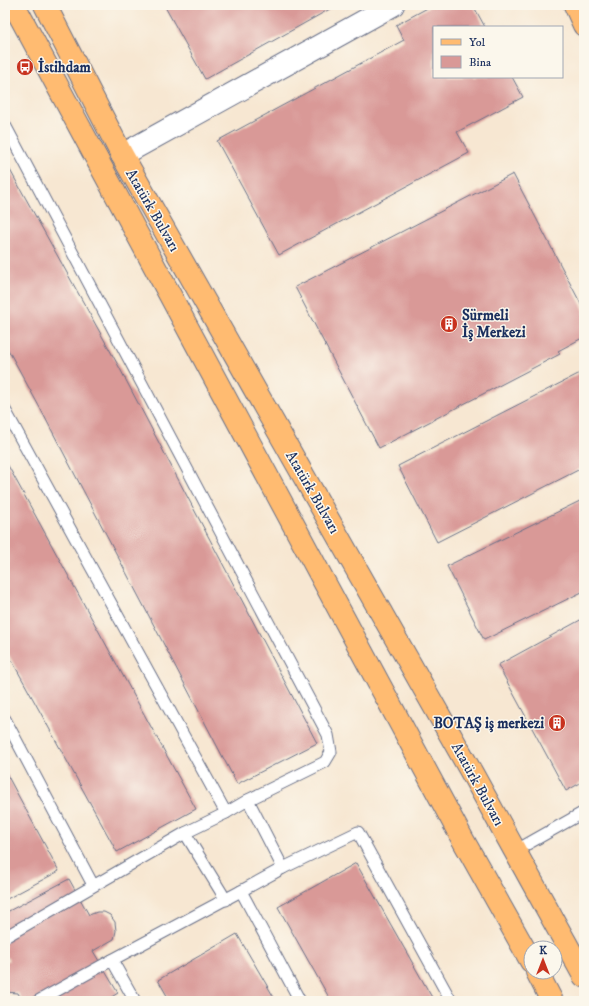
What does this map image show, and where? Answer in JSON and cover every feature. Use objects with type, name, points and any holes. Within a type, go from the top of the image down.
[{"type":"main road","name":"Atatürk Bulvarı","points":[[14,5],[452,819],[523,947]]},
{"type":"main road","name":"Atatürk Bulvarı","points":[[45,5],[122,155],[473,775],[584,976]]},
{"type":"main road","points":[[575,5],[584,25]]},
{"type":"main road","points":[[541,980],[552,1001]]},
{"type":"street","points":[[122,155],[393,5]]},
{"type":"lane","points":[[5,125],[328,735],[331,752],[325,762],[185,833],[5,937]]},
{"type":"lane","points":[[5,410],[226,813]]},
{"type":"lane","points":[[5,719],[93,885]]},
{"type":"lane","points":[[248,800],[284,868]]},
{"type":"lane","points":[[515,851],[584,812]]},
{"type":"lane","points":[[38,1001],[284,868],[358,832],[452,1001]]},
{"type":"lane","points":[[185,833],[226,900]]},
{"type":"lane","points":[[241,891],[300,1001]]},
{"type":"lane","points":[[112,960],[135,1001]]},
{"type":"building","points":[[164,5],[337,5],[205,79]]},
{"type":"building","points":[[433,5],[473,5],[484,26],[433,26],[433,78],[513,78],[523,97],[457,132],[469,153],[279,255],[217,141],[404,40],[396,25]]},
{"type":"building","points":[[5,161],[118,365],[317,743],[237,784],[5,344]]},
{"type":"building","name":"Sürmeli İş Merkezi","points":[[513,174],[584,310],[584,337],[558,351],[560,354],[379,448],[295,287]]},
{"type":"building","points":[[584,371],[584,467],[437,542],[398,466]]},
{"type":"building","points":[[5,460],[196,809],[117,852],[5,648]]},
{"type":"building","points":[[584,499],[584,591],[484,640],[447,566]]},
{"type":"building","name":"BOTAŞ iş merkezi","points":[[584,618],[584,781],[566,791],[498,665]]},
{"type":"building","points":[[5,771],[59,871],[5,900]]},
{"type":"building","points":[[356,863],[434,1001],[331,1001],[278,907]]},
{"type":"building","points":[[69,879],[89,915],[97,912],[104,912],[110,915],[115,922],[116,931],[114,939],[93,951],[118,993],[105,1001],[22,1001],[18,993],[5,992],[5,962],[9,960],[5,953],[5,913]]},
{"type":"building","points":[[237,934],[276,1001],[170,1001],[158,980]]},
{"type":"place","name":"İstihdam","points":[[25,67]]},
{"type":"place","name":"Sürmeli İş Merkezi","points":[[449,324]]},
{"type":"place","name":"BOTAŞ iş merkezi","points":[[557,723]]}]
